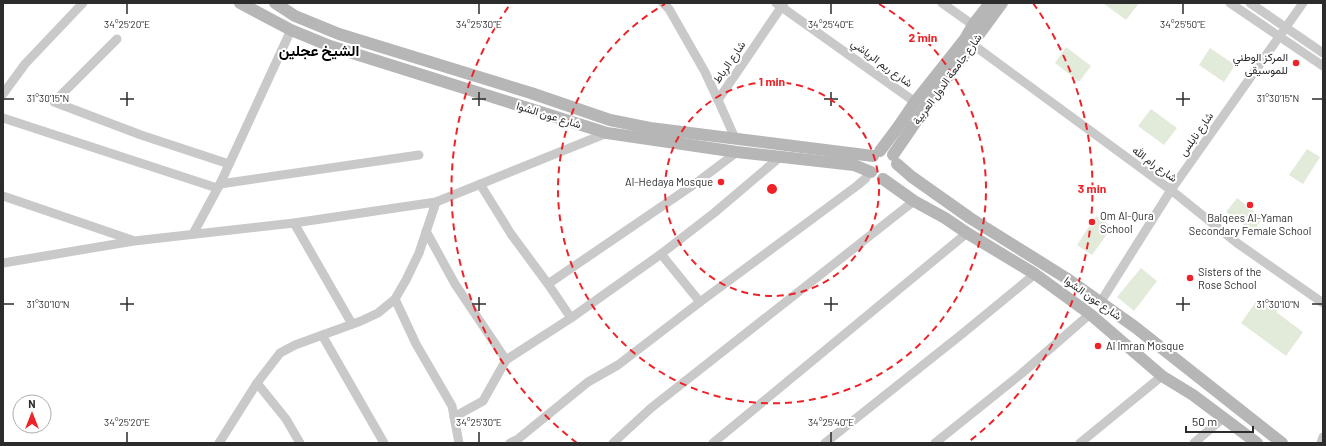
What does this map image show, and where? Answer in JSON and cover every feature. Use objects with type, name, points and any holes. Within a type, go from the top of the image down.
[{"type":"main road","name":"شارع عون الشوا","points":[[240,3],[291,30],[330,46],[607,133],[738,152],[854,165],[869,175]]},
{"type":"main road","name":"شارع عون الشوا","points":[[275,3],[295,16],[338,34],[531,93],[610,120],[650,128],[877,153]]},
{"type":"main road","name":"شارع جامعة الدول العربية","points":[[877,153],[965,39],[973,25],[990,3]]},
{"type":"main road","name":"شارع جامعة الدول العربية","points":[[895,159],[928,104],[1002,3]]},
{"type":"main road","points":[[889,152],[895,159],[897,168],[892,176],[883,179],[869,175],[869,164],[877,153],[889,152]]},
{"type":"main road","name":"شارع عون الشوا","points":[[895,159],[912,177],[964,213],[1066,278],[1135,327],[1282,443]]},
{"type":"main road","name":"شارع عون الشوا","points":[[883,179],[914,201],[945,218],[967,234],[1034,274],[1090,314],[1162,376],[1193,395],[1256,443]]},
{"type":"street","points":[[3,94],[25,64],[83,3]]},
{"type":"street","points":[[663,3],[669,9],[705,72],[718,100]]},
{"type":"street","points":[[942,3],[973,25]]},
{"type":"street","points":[[1230,3],[1323,66]]},
{"type":"street","points":[[1250,3],[1323,53]]},
{"type":"street","name":"شارع نابلس","points":[[1100,303],[1171,190],[1303,3]]},
{"type":"street","name":"شارع الرباط","points":[[735,138],[718,100],[780,4]]},
{"type":"street","name":"شارع ريم الرياشي","points":[[780,4],[915,102]]},
{"type":"street","points":[[193,234],[219,186],[291,30]]},
{"type":"street","points":[[117,39],[54,102],[141,135],[229,164]]},
{"type":"street","name":"شارع رام الله","points":[[972,44],[1171,190],[1237,243],[1323,303]]},
{"type":"street","points":[[3,118],[219,186],[419,155]]},
{"type":"street","points":[[3,263],[134,241],[294,223],[436,202],[607,133]]},
{"type":"street","points":[[548,284],[696,183],[738,152]]},
{"type":"street","points":[[454,417],[483,401],[506,360],[571,318],[661,254],[714,213],[780,157]]},
{"type":"street","points":[[510,443],[518,439],[588,382],[618,365],[858,185],[869,175]]},
{"type":"street","points":[[480,184],[512,234],[571,318]]},
{"type":"street","points":[[3,196],[134,241]]},
{"type":"street","points":[[613,443],[625,439],[651,408],[914,201]]},
{"type":"street","points":[[221,442],[257,383],[280,353],[295,345],[378,313],[395,299],[419,253],[436,202]]},
{"type":"street","points":[[294,223],[352,324]]},
{"type":"street","points":[[426,231],[455,284],[506,360]]},
{"type":"street","points":[[713,443],[967,234]]},
{"type":"street","points":[[661,254],[700,302]]},
{"type":"street","points":[[825,443],[962,334],[1034,274]]},
{"type":"street","points":[[395,299],[416,344],[452,406],[459,443]]},
{"type":"street","points":[[935,443],[1021,374],[1090,314]]},
{"type":"street","points":[[322,335],[384,443]]},
{"type":"street","points":[[1080,443],[1162,376]]},
{"type":"street","points":[[257,383],[286,419],[300,443]]},
{"type":"street","points":[[1194,443],[1223,418]]},
{"type":"street","points":[[1321,443],[1323,437]]},
{"type":"green space","points":[[1103,3],[1139,3],[1126,20]]},
{"type":"green space","points":[[1066,47],[1091,66],[1079,82],[1055,63]]},
{"type":"green space","points":[[1210,48],[1235,65],[1224,82],[1199,65]]},
{"type":"green space","points":[[1151,109],[1177,128],[1164,145],[1138,126]]},
{"type":"green space","points":[[1307,149],[1320,157],[1303,184],[1289,175]]},
{"type":"green space","points":[[1237,198],[1263,218],[1253,232],[1226,212]]},
{"type":"green space","points":[[1096,216],[1112,227],[1092,255],[1077,245]]},
{"type":"green space","points":[[1141,268],[1157,281],[1134,311],[1117,297]]},
{"type":"green space","points":[[1258,299],[1271,308],[1273,306],[1277,310],[1276,312],[1303,332],[1286,356],[1241,323]]},
{"type":"place","name":"المركز الوطني للموسيقى","points":[[1296,63]]},
{"type":"place","name":"Al-Hedaya Mosque","points":[[721,182]]},
{"type":"place","name":"Balqees Al-Yaman Secondary Female School","points":[[1250,205]]},
{"type":"place","name":"Om Al-Qura School","points":[[1092,222]]},
{"type":"place","name":"Sisters of the Rose School","points":[[1190,278]]},
{"type":"place","name":"Al Imran Mosque","points":[[1098,346]]},
{"type":"district","name":"الشيخ عجلين","points":[[319,51]]}]
